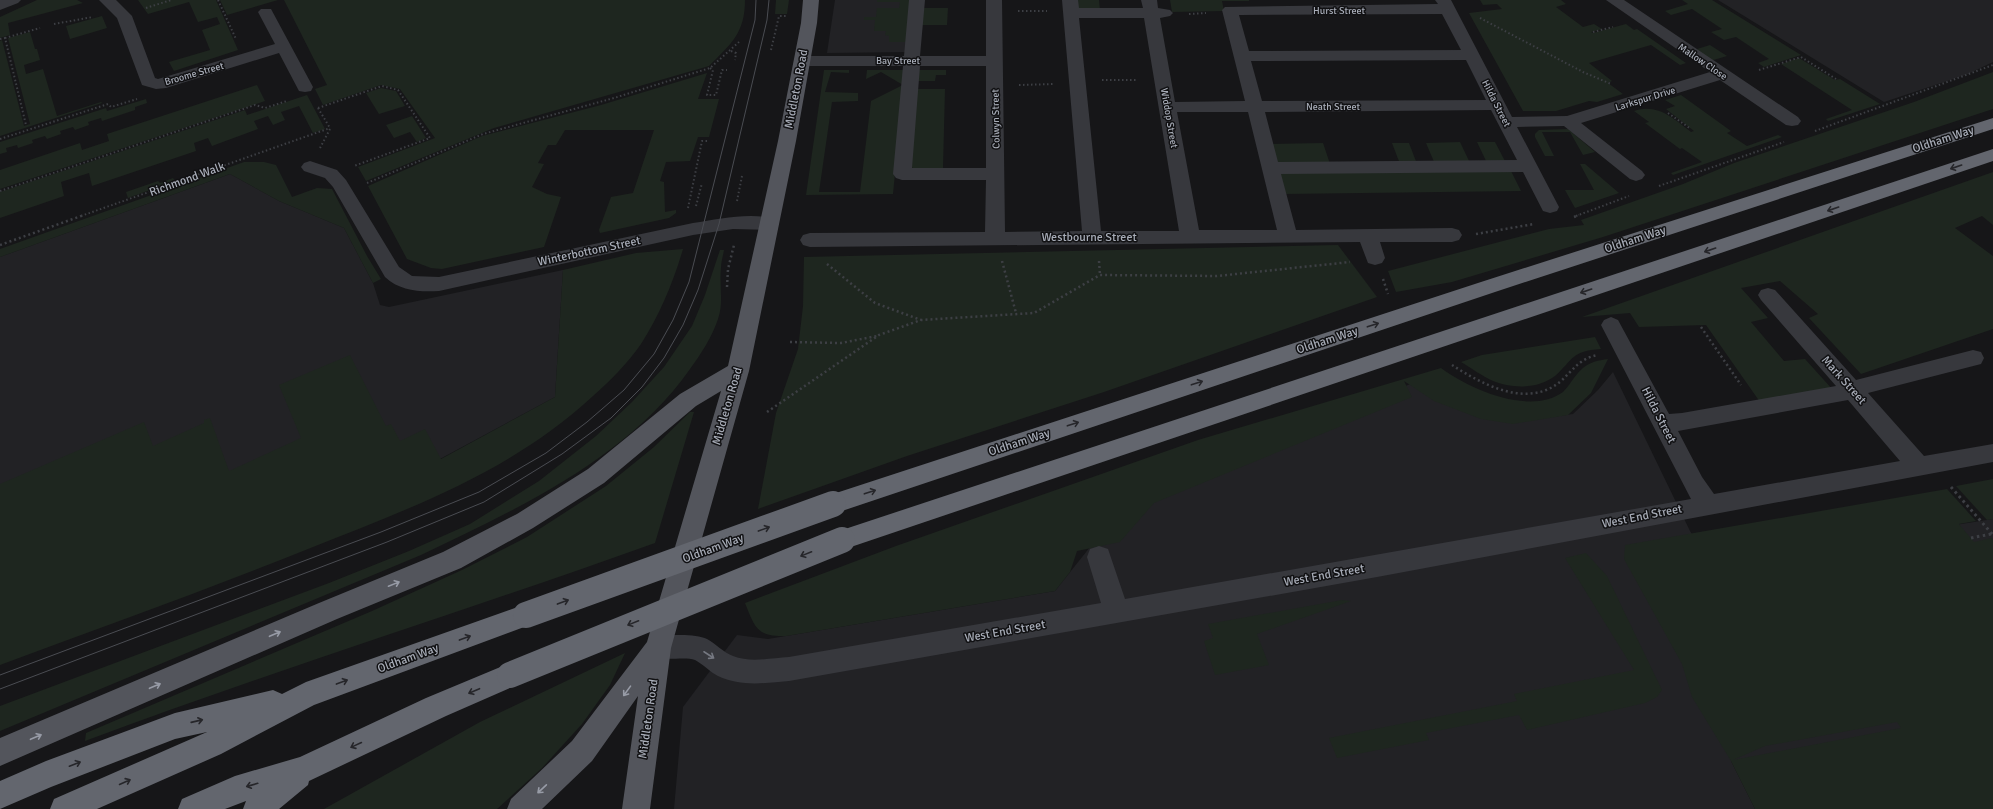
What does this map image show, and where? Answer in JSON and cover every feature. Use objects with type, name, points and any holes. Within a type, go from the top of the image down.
[{"type":"highway","name":"Oldham Way","points":[[64,809],[211,744],[306,695],[833,504],[1480,289],[1993,122]]},
{"type":"highway","points":[[192,809],[235,790],[303,770],[436,707],[573,648],[842,540],[1993,155]]},
{"type":"highway","points":[[0,795],[46,775],[175,726],[306,695]]},
{"type":"highway","points":[[256,809],[303,770]]},
{"type":"main road","name":"Middleton Road","points":[[636,809],[658,648],[695,515],[738,371],[802,61],[811,0]]},
{"type":"main road","points":[[0,752],[328,611],[452,560],[525,521],[596,476],[688,400],[738,371]]},
{"type":"main road","points":[[521,809],[582,751],[658,648]]},
{"type":"street","points":[[0,5],[13,0]]},
{"type":"street","name":"Broome Street","points":[[107,0],[124,16],[148,81],[156,84],[166,83],[283,47]]},
{"type":"street","points":[[917,0],[902,174],[996,174]]},
{"type":"street","name":"Colwyn Street","points":[[994,0],[996,174],[995,238]]},
{"type":"street","name":"Mallow Close","points":[[1614,0],[1792,121]]},
{"type":"street","name":"Hurst Street","points":[[1242,56],[1230,10],[1445,5]]},
{"type":"street","name":"Hilda Street","points":[[1445,5],[1550,207]]},
{"type":"street","points":[[1092,237],[1071,7],[1156,9]]},
{"type":"street","name":"Widdop Street","points":[[1156,9],[1167,107],[1190,236]]},
{"type":"street","points":[[266,12],[283,47],[307,90]]},
{"type":"street","points":[[1288,236],[1272,168],[1254,106],[1242,56],[1472,55]]},
{"type":"street","name":"Bay Street","points":[[802,61],[994,61]]},
{"type":"street","name":"Larkspur Drive","points":[[1506,122],[1568,121],[1726,76]]},
{"type":"street","name":"Neath Street","points":[[1167,107],[1498,105]]},
{"type":"street","points":[[1568,121],[1636,176]]},
{"type":"street","points":[[1272,168],[1528,166]]},
{"type":"street","points":[[310,167],[331,174],[345,192]]},
{"type":"street","name":"Winterbottom Street","points":[[345,192],[392,272],[398,279],[420,285],[439,284],[693,229],[733,223],[769,224]]},
{"type":"street","name":"Westbourne Street","points":[[810,240],[1452,235]]},
{"type":"street","points":[[1368,236],[1376,258]]},
{"type":"street","name":"Mark Street","points":[[1768,295],[1919,466]]},
{"type":"street","name":"Hilda Street","points":[[1611,325],[1628,354],[1694,484],[1707,504]]},
{"type":"street","points":[[1664,423],[1682,422],[1842,394],[1852,390],[1974,358]]},
{"type":"street","name":"West End Street","points":[[658,648],[698,648],[726,667],[749,672],[789,669],[839,659],[1377,566],[1707,504],[1993,453]]},
{"type":"street","points":[[1099,558],[1116,611]]},
{"type":"path","points":[[140,10],[171,0]]},
{"type":"path","points":[[218,0],[240,45]]},
{"type":"path","points":[[1018,12],[1063,11],[1071,7]]},
{"type":"path","points":[[1156,9],[1209,14]]},
{"type":"path","points":[[54,24],[98,15]]},
{"type":"path","points":[[1475,16],[1614,87]]},
{"type":"path","points":[[0,39],[40,28]]},
{"type":"path","points":[[4,38],[26,125]]},
{"type":"path","points":[[345,192],[483,134],[614,98],[710,68],[739,42]]},
{"type":"path","points":[[771,50],[773,42]]},
{"type":"path","points":[[730,51],[736,53],[735,60]]},
{"type":"path","points":[[1726,76],[1800,57],[1836,79]]},
{"type":"path","points":[[1810,132],[1993,65]]},
{"type":"path","points":[[710,68],[713,70],[707,95],[716,95],[722,70],[728,70]]},
{"type":"path","points":[[318,108],[382,86],[398,90],[430,138],[352,167]]},
{"type":"path","points":[[0,190],[255,105],[265,108],[307,90]]},
{"type":"path","name":"Richmond Walk","points":[[0,245],[330,128],[307,90]]},
{"type":"path","points":[[1657,187],[1788,140]]},
{"type":"path","points":[[688,212],[702,141],[708,141]]},
{"type":"path","points":[[736,205],[742,176]]},
{"type":"path","points":[[696,206],[702,183]]},
{"type":"path","points":[[1568,217],[1574,217],[1635,194]]},
{"type":"path","points":[[1471,239],[1476,234],[1541,222]]},
{"type":"path","points":[[995,238],[1016,313]]},
{"type":"path","points":[[823,261],[875,303],[921,320]]},
{"type":"path","points":[[790,342],[841,343],[880,335],[921,320],[1034,313],[1100,275],[1217,276],[1351,262]]},
{"type":"path","points":[[1701,327],[1757,409]]},
{"type":"path","points":[[767,412],[880,335]]},
{"type":"path","points":[[1452,365],[1485,384],[1522,394],[1546,390],[1558,383],[1579,362],[1592,355],[1628,354]]},
{"type":"path","points":[[1946,483],[1992,534]]},
{"type":"path","points":[[1971,538],[1992,534]]},
{"type":"shaded area","points":[[37,0],[77,0],[83,3],[8,23],[10,35],[0,38],[0,17]]},
{"type":"shaded area","points":[[138,0],[216,0],[238,50],[174,71],[169,62],[210,50],[202,30],[220,24],[217,17],[198,22],[189,2],[148,14]]},
{"type":"shaded area","points":[[220,0],[278,0],[227,15]]},
{"type":"shaded area","points":[[284,0],[745,0],[739,30],[730,44],[709,66],[494,128],[366,181],[358,167],[435,138],[400,89],[381,85],[323,105],[315,89],[327,85]]},
{"type":"shaded area","points":[[776,0],[789,0],[787,14],[775,14]]},
{"type":"shaded area","points":[[835,0],[915,0],[911,52],[827,53]]},
{"type":"shaded area","points":[[877,0],[911,0],[909,42],[889,42],[889,36],[885,35],[886,31],[874,31],[875,20],[864,20],[864,17],[876,17],[877,8],[899,8],[900,2],[877,2]]},
{"type":"shaded area","points":[[1077,0],[1099,0],[1100,10],[1078,10]]},
{"type":"shaded area","points":[[1170,0],[1249,1],[1222,1],[1224,11],[1172,12]]},
{"type":"shaded area","points":[[1480,0],[1561,0],[1566,4],[1556,7],[1583,27],[1594,24],[1602,29],[1591,32],[1593,33],[1626,24],[1634,30],[1637,29],[1686,63],[1680,65],[1651,45],[1589,63],[1612,81],[1608,83],[1623,94],[1597,102],[1589,101],[1556,111],[1523,111],[1469,13],[1502,9],[1497,4],[1483,5]]},
{"type":"shaded area","points":[[1682,0],[1712,0],[1801,55],[1764,67],[1758,63],[1769,59],[1736,37],[1724,40],[1711,32],[1722,29],[1692,9],[1671,15],[1665,11],[1688,4]]},
{"type":"shaded area","points":[[1718,0],[1993,0],[1993,62],[1968,74],[1884,102]]},
{"type":"shaded area","points":[[922,8],[948,8],[947,25],[920,25]]},
{"type":"shaded area","points":[[102,16],[107,28],[70,39],[66,26]]},
{"type":"shaded area","points":[[30,32],[40,60],[24,65],[26,74],[43,69],[57,116],[101,102],[102,103],[0,136],[0,41],[2,40],[24,126],[30,124],[8,38]]},
{"type":"shaded area","points":[[1710,45],[1727,56],[1710,61],[1697,49]]},
{"type":"shaded area","points":[[1799,58],[1835,80],[1840,79],[1880,104],[1828,121],[1826,119],[1852,110],[1781,64]]},
{"type":"shaded area","points":[[824,70],[849,70],[849,73],[831,72],[825,92],[858,93],[858,101],[832,102],[819,192],[860,192],[871,101],[903,85],[881,72],[866,79],[867,70],[905,70],[893,194],[806,195]]},
{"type":"shaded area","points":[[917,70],[946,70],[946,75],[936,75],[935,81],[916,81]]},
{"type":"shaded area","points":[[1993,72],[1993,109],[1603,237],[1452,282],[1396,292],[1388,271],[1549,229],[1584,225],[1581,220],[1683,184],[1734,163],[1914,102]]},
{"type":"shaded area","points":[[707,73],[698,99],[719,99],[709,137],[698,137],[690,161],[666,162],[660,181],[664,182],[665,212],[676,210],[676,213],[669,218],[600,233],[599,230],[611,197],[633,193],[654,130],[565,130],[556,145],[548,145],[538,163],[544,164],[532,187],[547,194],[561,197],[544,247],[442,269],[431,268],[407,259],[368,186],[482,136],[601,105]]},
{"type":"shaded area","points":[[257,85],[265,101],[0,189],[0,170],[80,143],[82,150],[109,141],[107,134]]},
{"type":"shaded area","points":[[381,88],[396,91],[405,106],[379,114],[366,93]]},
{"type":"shaded area","points":[[915,89],[945,89],[943,168],[914,169],[909,165]]},
{"type":"shaded area","points":[[307,95],[325,129],[313,133],[299,106],[281,112],[285,120],[273,125],[268,116],[254,121],[258,129],[212,146],[208,138],[194,143],[196,151],[92,186],[89,173],[61,182],[64,196],[0,218],[0,192],[245,110],[247,115]]},
{"type":"shaded area","points":[[1681,95],[1731,131],[1727,133],[1747,146],[1778,135],[1782,137],[1673,175],[1671,173],[1702,162],[1682,148],[1680,149],[1645,123],[1649,122],[1634,111],[1642,109],[1657,110],[1671,117],[1691,132],[1694,131],[1666,109],[1675,106],[1665,100]]},
{"type":"shaded area","points":[[146,99],[147,103],[135,107],[135,110],[102,121],[101,118],[88,122],[89,125],[75,130],[73,127],[60,131],[61,134],[47,139],[45,136],[32,140],[33,143],[18,148],[17,145],[6,148],[7,152],[0,154],[0,142],[106,108],[107,111]]},
{"type":"shaded area","points":[[412,116],[426,138],[417,142],[410,132],[394,138],[386,125]]},
{"type":"shaded area","points":[[1568,129],[1595,152],[1583,155],[1570,132],[1542,132],[1554,156],[1545,156],[1535,137],[1535,134],[1539,130]]},
{"type":"shaded area","points":[[1460,142],[1470,163],[1435,164],[1426,143]]},
{"type":"shaded area","points":[[1477,142],[1495,142],[1506,163],[1487,163]]},
{"type":"shaded area","points":[[1323,143],[1330,164],[1276,165],[1270,144]]},
{"type":"shaded area","points":[[1392,143],[1409,143],[1417,164],[1400,164]]},
{"type":"shaded area","points":[[244,162],[264,162],[276,165],[292,197],[317,188],[332,189],[367,256],[381,279],[373,283],[344,228],[279,201],[230,174],[0,257],[0,249]]},
{"type":"shaded area","points":[[1580,164],[1585,164],[1619,193],[1575,208],[1565,190],[1594,190]]},
{"type":"shaded area","points":[[1511,171],[1521,191],[1284,194],[1279,173]]},
{"type":"shaded area","points":[[1993,172],[1993,225],[1982,216],[1955,228],[1993,256],[1993,329],[1861,374],[1809,318],[1818,314],[1780,281],[1741,288],[1768,318],[1751,322],[1784,361],[1805,359],[1833,390],[1760,402],[1706,325],[1639,327],[1630,313],[1582,317]]},
{"type":"shaded area","points":[[230,174],[279,201],[344,228],[373,283],[380,305],[389,307],[563,270],[555,397],[334,516],[0,645],[0,257]]},
{"type":"shaded area","points":[[173,178],[175,181],[128,198],[126,192],[158,181],[160,183]]},
{"type":"shaded area","points":[[1338,245],[1377,297],[1104,392],[907,456],[758,509],[776,413],[798,349],[803,306],[804,257]]},
{"type":"shaded area","points":[[683,249],[675,274],[660,310],[648,333],[636,351],[618,372],[593,396],[561,423],[494,467],[422,503],[231,579],[0,665],[0,484],[144,422],[153,446],[204,423],[204,420],[210,418],[229,471],[301,438],[279,385],[350,355],[386,426],[391,424],[400,441],[425,429],[441,459],[555,397],[563,270],[636,253]]},
{"type":"shaded area","points":[[720,250],[724,250],[721,266],[720,313],[713,332],[706,345],[690,369],[664,401],[635,430],[603,455],[532,500],[421,555],[0,731],[0,706],[329,583],[409,551],[470,524],[539,481],[596,436],[632,402],[664,367],[692,326],[705,295]]},
{"type":"shaded area","points":[[1595,337],[1601,349],[1578,354],[1555,376],[1533,385],[1516,386],[1500,384],[1485,377],[1461,362],[1482,355]]},
{"type":"shaded area","points":[[1608,359],[1591,393],[1568,415],[1513,424],[1481,419],[1434,401],[1404,381],[1412,397],[1154,503],[1120,542],[1077,551],[1070,572],[1055,591],[786,636],[769,635],[758,629],[745,603],[896,546],[1198,440],[1441,368],[1467,384],[1483,391],[1500,397],[1534,401],[1549,399],[1563,392],[1582,368],[1590,363]]},
{"type":"shaded area","points":[[1613,372],[1690,531],[1709,564],[1993,519],[1993,809],[1731,761],[1755,809],[674,809],[683,707],[737,635],[768,639],[1055,591],[1122,507],[1422,379],[1544,418],[1573,414],[1598,390]]},
{"type":"shaded area","points":[[690,412],[694,412],[655,543],[227,690],[85,741],[86,733],[372,611],[462,570],[527,537],[606,486],[654,447]]},
{"type":"shaded area","points":[[1993,479],[1993,519],[1987,520],[1956,486]]},
{"type":"shaded area","points":[[1947,489],[1976,521],[1959,524],[1974,542],[1992,538],[1993,540],[1993,809],[1755,809],[1731,761],[1692,697],[1682,664],[1624,559],[1625,545]],"holes":[[[1897,722],[1901,728],[1733,760],[1765,746]]]},
{"type":"shaded area","points":[[1586,553],[1607,576],[1662,690],[1657,697],[1645,703],[1527,730],[1519,715],[1426,733],[1429,740],[1337,758],[1329,738],[1517,701],[1514,694],[1634,670],[1565,558]]},
{"type":"shaded area","points":[[1342,600],[1351,601],[1257,634],[1269,665],[1215,675],[1204,641],[1213,638],[1208,624]]},
{"type":"shaded area","points":[[625,653],[610,685],[582,724],[542,768],[497,809],[324,809],[480,722]]},
{"type":"tram line","points":[[0,675],[381,532],[479,492],[546,453],[587,422],[624,390],[654,354],[673,320],[689,282],[755,20],[756,0]]},
{"type":"tram line","points":[[0,689],[387,542],[484,502],[562,454],[611,418],[642,387],[664,358],[683,325],[698,290],[719,224],[767,20],[769,0]]}]
